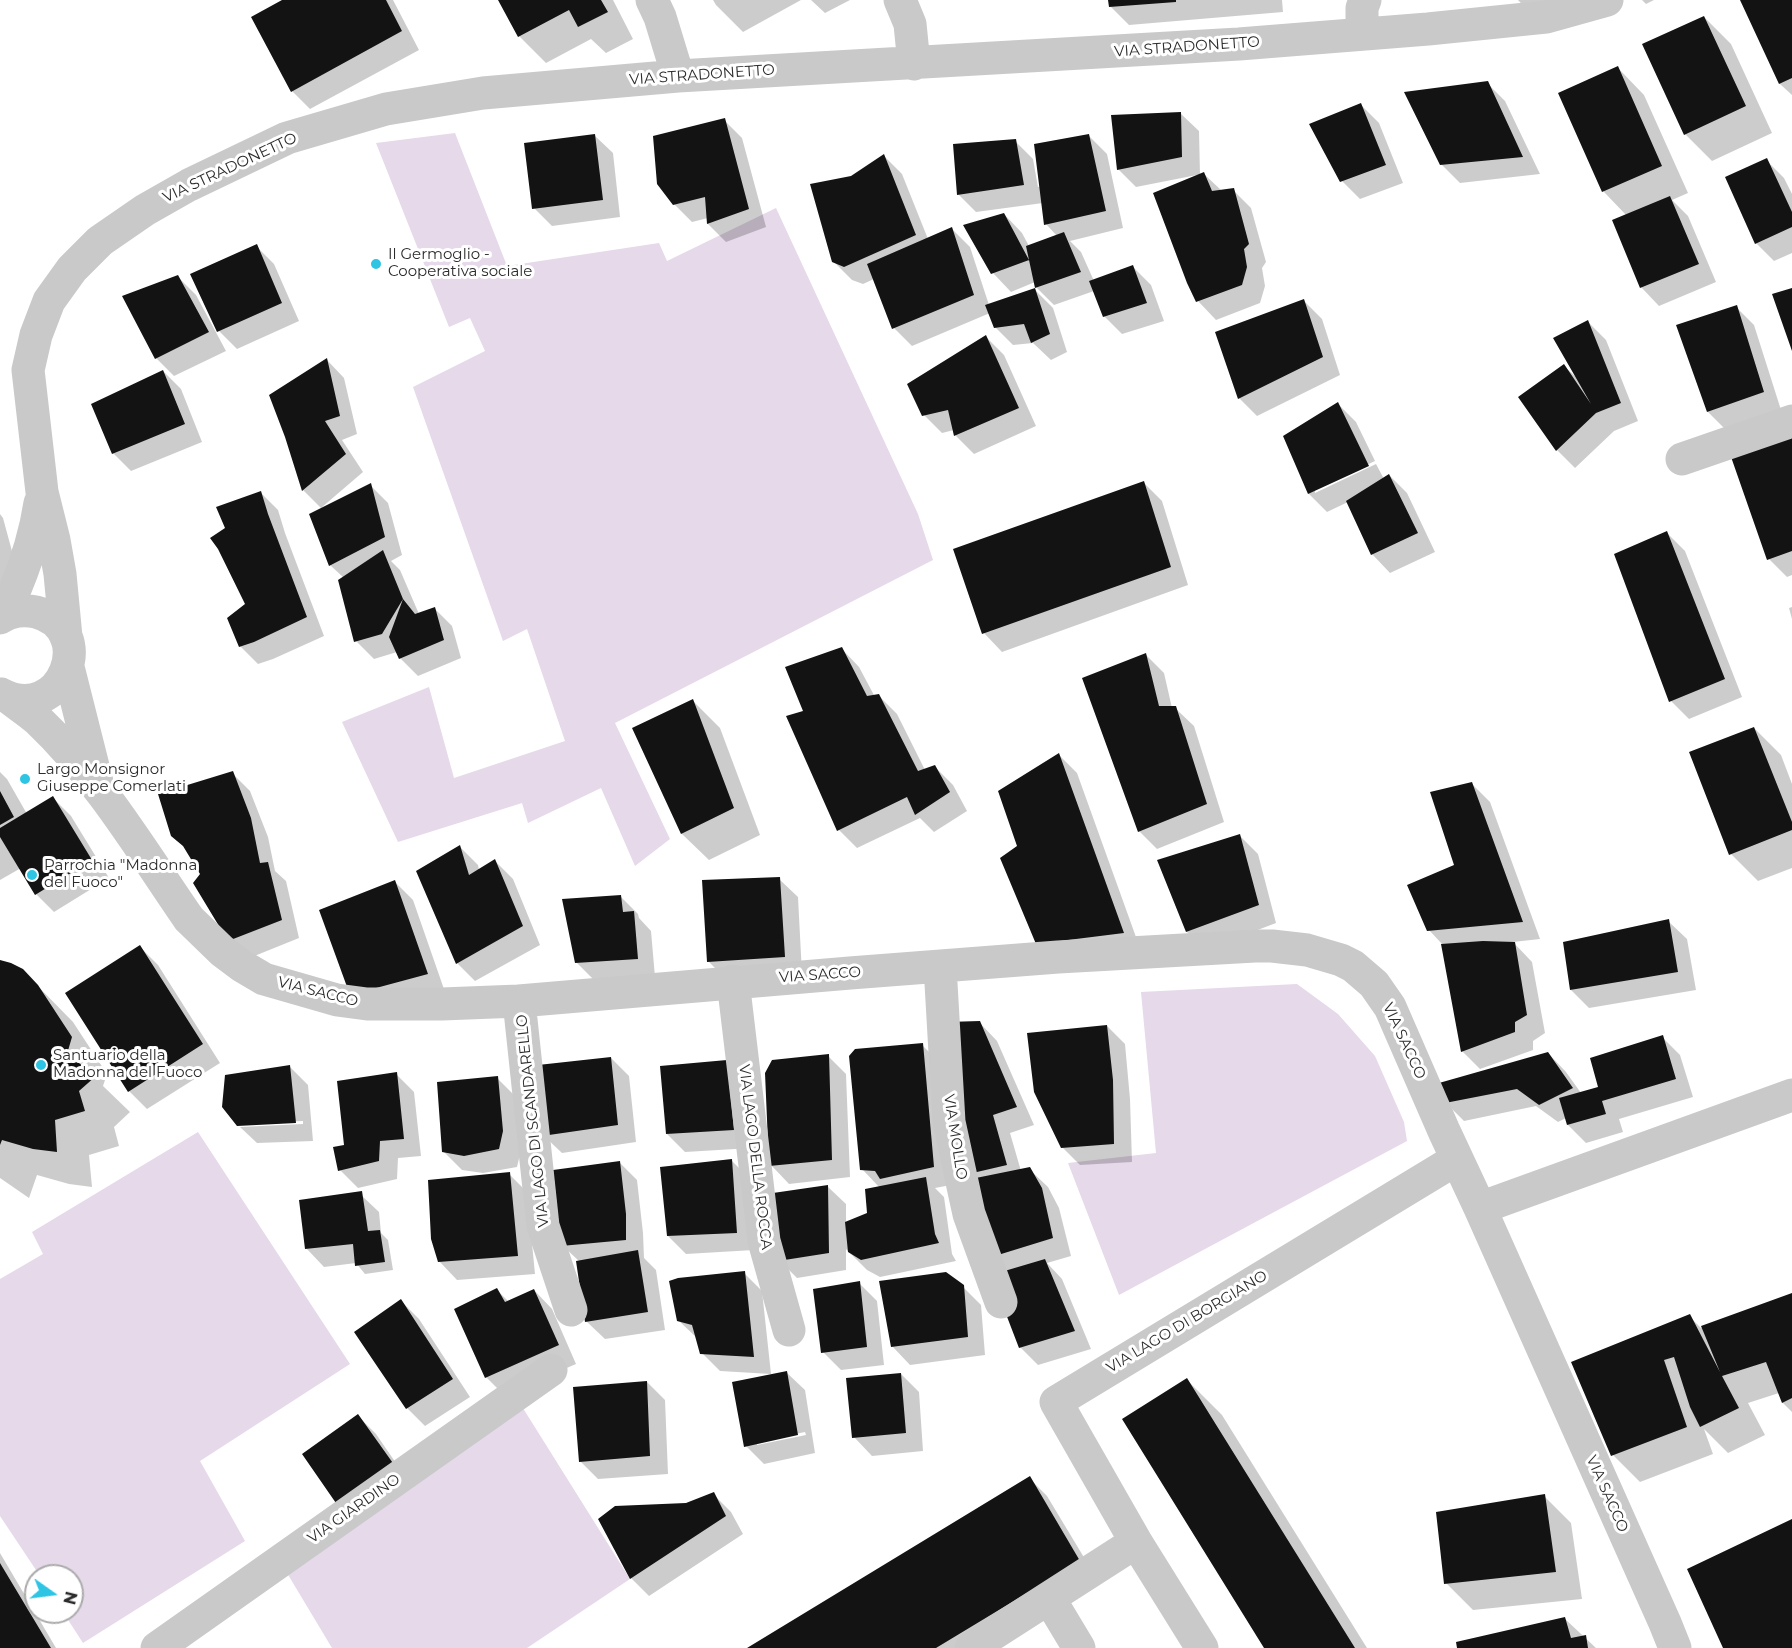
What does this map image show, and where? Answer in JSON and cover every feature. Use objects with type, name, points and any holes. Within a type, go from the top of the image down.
[{"type":"street","points":[[652,0],[660,17],[678,76]]},
{"type":"street","points":[[900,0],[910,24],[914,64]]},
{"type":"street","points":[[1362,33],[1362,8],[1365,0]]},
{"type":"street","name":"VIA STRADONETTO","points":[[67,652],[62,588],[54,540],[42,492],[28,370],[36,335],[49,301],[72,269],[100,241],[145,210],[189,184],[287,138],[386,109],[483,93],[678,76],[1233,45],[1428,29],[1546,17],[1607,0]]},
{"type":"street","points":[[1682,459],[1792,420]]},
{"type":"street","name":"VIA STRADONETTO","points":[[2,616],[18,586],[28,556],[37,524],[42,492]]},
{"type":"street","points":[[2,616],[21,610],[39,613],[55,622],[67,652],[59,684],[45,695],[20,700],[4,695]]},
{"type":"street","name":"VIA SACCO","points":[[67,652],[99,790]]},
{"type":"street","name":"VIA SACCO","points":[[4,695],[36,719],[58,741],[99,790],[189,919],[222,951],[264,979],[337,1000],[367,1004],[519,1001],[733,981],[1058,957],[1272,945],[1307,950],[1353,966],[1374,984],[1390,1007],[1675,1648]]},
{"type":"street","name":"VIA MOLLO","points":[[939,966],[949,1122],[969,1214],[1001,1302]]},
{"type":"street","name":"VIA LAGO DELLA ROCCA","points":[[733,981],[764,1241],[789,1329]]},
{"type":"street","name":"VIA LAGO DI SCANDARELLO","points":[[519,1001],[543,1226],[571,1310]]},
{"type":"street","points":[[1480,1208],[1792,1095]]},
{"type":"street","name":"VIA LAGO DI BORGIANO","points":[[1202,1648],[1136,1542],[1056,1402],[1457,1159]]},
{"type":"street","name":"VIA GIARDINO","points":[[158,1648],[550,1370]]},
{"type":"street","points":[[971,1648],[1136,1542]]},
{"type":"street","points":[[1049,1598],[1079,1648]]},
{"type":"shaded area","points":[[455,133],[507,266],[659,243],[667,261],[776,208],[918,514],[933,560],[615,723],[670,839],[635,866],[601,788],[528,823],[522,803],[398,842],[342,722],[429,687],[454,778],[565,741],[527,629],[503,641],[413,387],[485,351],[470,318],[449,327],[376,143]]},
{"type":"shaded area","points":[[1297,984],[1338,1014],[1375,1056],[1404,1122],[1407,1141],[1119,1295],[1068,1163],[1156,1153],[1141,992]]},
{"type":"shaded area","points":[[198,1132],[350,1364],[200,1461],[245,1541],[83,1643],[71,1624],[84,1624],[84,1564],[32,1564],[0,1516],[0,1279],[43,1254],[32,1232]]},
{"type":"shaded area","points":[[521,1405],[630,1579],[527,1648],[332,1648],[284,1568]]},
{"type":"building","points":[[282,0],[386,0],[402,31],[291,92],[251,17]]},
{"type":"building","points":[[498,0],[601,0],[608,12],[578,27],[569,10],[518,37]]},
{"type":"building","points":[[1108,0],[1176,0],[1176,2],[1109,7]]},
{"type":"building","points":[[1740,0],[1792,0],[1792,78],[1779,84]]},
{"type":"building","points":[[1704,16],[1746,106],[1684,135],[1642,44]]},
{"type":"building","points":[[1618,66],[1662,166],[1602,192],[1558,93]]},
{"type":"building","points":[[1488,81],[1523,157],[1440,165],[1404,92]]},
{"type":"building","points":[[1361,103],[1386,165],[1340,182],[1309,124]]},
{"type":"building","points":[[1181,112],[1182,157],[1117,170],[1111,115]]},
{"type":"building","points":[[725,118],[749,209],[707,224],[705,197],[673,205],[657,184],[653,136]]},
{"type":"building","points":[[595,134],[603,200],[532,209],[524,143]]},
{"type":"building","points":[[1089,134],[1106,211],[1044,225],[1034,144]]},
{"type":"building","points":[[1016,139],[1024,185],[957,195],[953,144]]},
{"type":"building","points":[[884,154],[916,235],[844,267],[832,262],[810,184],[851,176]]},
{"type":"building","points":[[1767,158],[1792,212],[1792,227],[1755,244],[1725,177]]},
{"type":"building","points":[[1204,172],[1212,191],[1234,188],[1249,244],[1244,249],[1247,267],[1242,285],[1196,302],[1153,193]]},
{"type":"building","points":[[1670,196],[1699,264],[1640,288],[1612,220]]},
{"type":"building","points":[[1004,213],[1029,260],[991,274],[963,225]]},
{"type":"building","points":[[952,227],[974,295],[892,329],[867,264]]},
{"type":"building","points":[[1064,232],[1081,272],[1035,288],[1026,246]]},
{"type":"building","points":[[257,244],[282,303],[217,332],[190,274]]},
{"type":"building","points":[[1133,265],[1147,303],[1103,317],[1089,281]]},
{"type":"building","points":[[178,275],[209,332],[155,359],[122,296]]},
{"type":"building","points":[[1035,288],[1050,334],[1031,343],[1024,324],[994,328],[985,305]]},
{"type":"building","points":[[1792,288],[1792,351],[1772,294]]},
{"type":"building","points":[[1304,299],[1323,357],[1238,399],[1215,332]]},
{"type":"building","points":[[1737,305],[1764,392],[1707,412],[1676,325]]},
{"type":"building","points":[[1588,320],[1621,403],[1596,413],[1556,451],[1518,397],[1564,364],[1591,404],[1553,338]]},
{"type":"building","points":[[986,335],[1019,408],[954,436],[948,410],[922,416],[907,384]]},
{"type":"building","points":[[327,358],[340,416],[325,421],[346,454],[302,491],[269,395]]},
{"type":"building","points":[[163,370],[185,424],[112,454],[91,404]]},
{"type":"building","points":[[1338,402],[1369,466],[1308,494],[1283,436]]},
{"type":"building","points":[[1792,432],[1792,551],[1767,560],[1730,454]]},
{"type":"building","points":[[1389,474],[1418,533],[1371,555],[1346,501]]},
{"type":"building","points":[[1144,481],[1171,567],[982,634],[953,549]]},
{"type":"building","points":[[371,483],[385,537],[329,566],[309,514]]},
{"type":"building","points":[[261,491],[307,617],[239,647],[227,618],[245,604],[218,549],[210,538],[225,528],[216,507]]},
{"type":"building","points":[[1667,531],[1725,679],[1669,702],[1614,554]]},
{"type":"building","points":[[383,550],[403,599],[382,634],[354,642],[338,580]]},
{"type":"building","points":[[403,599],[415,614],[435,607],[444,640],[399,659],[389,637]]},
{"type":"building","points":[[842,647],[867,696],[879,694],[918,771],[935,765],[950,792],[915,815],[907,797],[837,831],[786,716],[803,711],[785,667]]},
{"type":"building","points":[[1146,653],[1159,706],[1176,706],[1207,804],[1138,832],[1082,678]]},
{"type":"building","points":[[693,699],[734,808],[681,834],[632,728]]},
{"type":"building","points":[[1754,727],[1792,822],[1792,830],[1729,855],[1689,752]]},
{"type":"building","points":[[1059,753],[1124,933],[1036,944],[1000,858],[1017,846],[998,791]]},
{"type":"building","points":[[233,771],[251,818],[260,863],[268,862],[282,920],[228,941],[193,883],[200,874],[183,846],[171,836],[158,794]]},
{"type":"building","points":[[1472,782],[1523,922],[1427,931],[1407,885],[1454,865],[1430,792]]},
{"type":"building","points":[[0,791],[14,817],[0,825]]},
{"type":"building","points":[[53,796],[92,860],[35,895],[0,837],[0,828]]},
{"type":"building","points":[[1240,834],[1259,905],[1186,932],[1157,860]]},
{"type":"building","points":[[460,845],[469,875],[495,859],[523,926],[456,964],[416,871]]},
{"type":"building","points":[[780,877],[785,957],[707,962],[702,880]]},
{"type":"building","points":[[395,880],[428,974],[350,995],[319,910]]},
{"type":"building","points":[[621,895],[623,912],[634,911],[638,959],[575,963],[562,899]]},
{"type":"building","points":[[1669,919],[1678,972],[1570,990],[1563,942]]},
{"type":"building","points":[[1483,941],[1515,942],[1527,1015],[1515,1022],[1515,1032],[1461,1052],[1441,944]]},
{"type":"building","points":[[140,945],[203,1044],[128,1092],[65,993]]},
{"type":"building","name":"Santuario della Madonna del Fuoco","points":[[0,960],[23,969],[38,985],[72,1037],[67,1054],[96,1076],[79,1091],[85,1111],[55,1120],[57,1152],[33,1149],[2,1140],[0,1145]]},
{"type":"building","points":[[980,1021],[1017,1107],[993,1115],[1007,1165],[964,1175],[947,1022]]},
{"type":"building","points":[[1107,1025],[1113,1080],[1114,1144],[1061,1148],[1034,1092],[1027,1033]]},
{"type":"building","points":[[1663,1035],[1676,1079],[1602,1101],[1606,1114],[1567,1125],[1559,1098],[1598,1087],[1590,1058]]},
{"type":"building","points":[[923,1043],[934,1167],[880,1179],[875,1171],[860,1170],[849,1056],[855,1049]]},
{"type":"building","points":[[1548,1052],[1573,1088],[1539,1105],[1517,1089],[1445,1103],[1439,1083]]},
{"type":"building","points":[[829,1054],[832,1160],[769,1166],[765,1073],[772,1060]]},
{"type":"building","points":[[611,1057],[618,1125],[542,1136],[538,1065]]},
{"type":"building","points":[[727,1060],[734,1130],[666,1134],[660,1066]]},
{"type":"building","points":[[290,1065],[296,1123],[237,1126],[222,1107],[225,1075]]},
{"type":"building","points":[[397,1072],[404,1139],[380,1141],[379,1161],[338,1171],[333,1147],[344,1145],[337,1081]]},
{"type":"building","points":[[498,1076],[503,1131],[499,1149],[464,1156],[442,1152],[437,1082]]},
{"type":"building","points":[[732,1159],[737,1233],[667,1236],[660,1167]]},
{"type":"building","points":[[620,1161],[626,1214],[626,1240],[561,1246],[553,1170]]},
{"type":"building","points":[[1030,1167],[1042,1188],[1053,1238],[985,1259],[961,1181]]},
{"type":"building","points":[[510,1172],[518,1256],[438,1262],[431,1239],[428,1180]]},
{"type":"building","points":[[926,1177],[935,1234],[939,1243],[861,1260],[848,1252],[845,1222],[867,1213],[865,1189]]},
{"type":"building","points":[[828,1185],[829,1253],[778,1261],[773,1193]]},
{"type":"building","points":[[362,1191],[368,1231],[380,1230],[385,1262],[355,1266],[353,1244],[305,1249],[299,1200]]},
{"type":"building","points":[[638,1250],[648,1312],[585,1322],[576,1261]]},
{"type":"building","points":[[1045,1259],[1075,1331],[1019,1348],[991,1275]]},
{"type":"building","points":[[745,1271],[754,1357],[700,1354],[692,1325],[677,1321],[669,1281],[678,1278]]},
{"type":"building","points":[[946,1272],[964,1285],[968,1337],[891,1347],[879,1281]]},
{"type":"building","points":[[860,1281],[867,1347],[821,1353],[813,1289]]},
{"type":"building","points":[[497,1288],[505,1302],[534,1289],[559,1345],[485,1378],[454,1309]]},
{"type":"building","points":[[1792,1293],[1792,1398],[1782,1403],[1766,1362],[1722,1376],[1739,1408],[1700,1427],[1690,1407],[1674,1357],[1664,1360],[1687,1427],[1611,1456],[1571,1362],[1690,1314],[1720,1372],[1701,1326]]},
{"type":"building","points":[[401,1299],[453,1379],[406,1409],[354,1332]]},
{"type":"building","points":[[787,1371],[798,1435],[744,1447],[732,1382]]},
{"type":"building","points":[[901,1373],[906,1433],[852,1438],[846,1378]]},
{"type":"building","points":[[1187,1378],[1355,1648],[1264,1648],[1122,1419]]},
{"type":"building","points":[[647,1381],[650,1456],[579,1462],[573,1387]]},
{"type":"building","points":[[358,1414],[395,1466],[338,1506],[302,1454]]},
{"type":"building","points":[[1030,1476],[1080,1561],[936,1648],[747,1648]]},
{"type":"building","points":[[714,1492],[726,1516],[630,1579],[598,1519],[615,1506],[686,1503]]},
{"type":"building","points":[[1545,1494],[1556,1572],[1444,1584],[1436,1512]]},
{"type":"building","points":[[1792,1519],[1792,1648],[1723,1648],[1687,1569]]},
{"type":"building","points":[[0,1563],[24,1603],[24,1624],[37,1624],[51,1648],[0,1648]]},
{"type":"building","points":[[1565,1617],[1571,1638],[1586,1635],[1588,1648],[1457,1648],[1456,1642]]},
{"type":"place","name":"Il Germoglio - Cooperativa sociale","points":[[376,264]]},
{"type":"place","name":"Largo Monsignor Giuseppe Comerlati","points":[[25,779]]},
{"type":"place","name":"Parrochia \"Madonna del Fuoco\"","points":[[32,875]]},
{"type":"place","name":"Santuario della Madonna del Fuoco","points":[[41,1065]]}]
